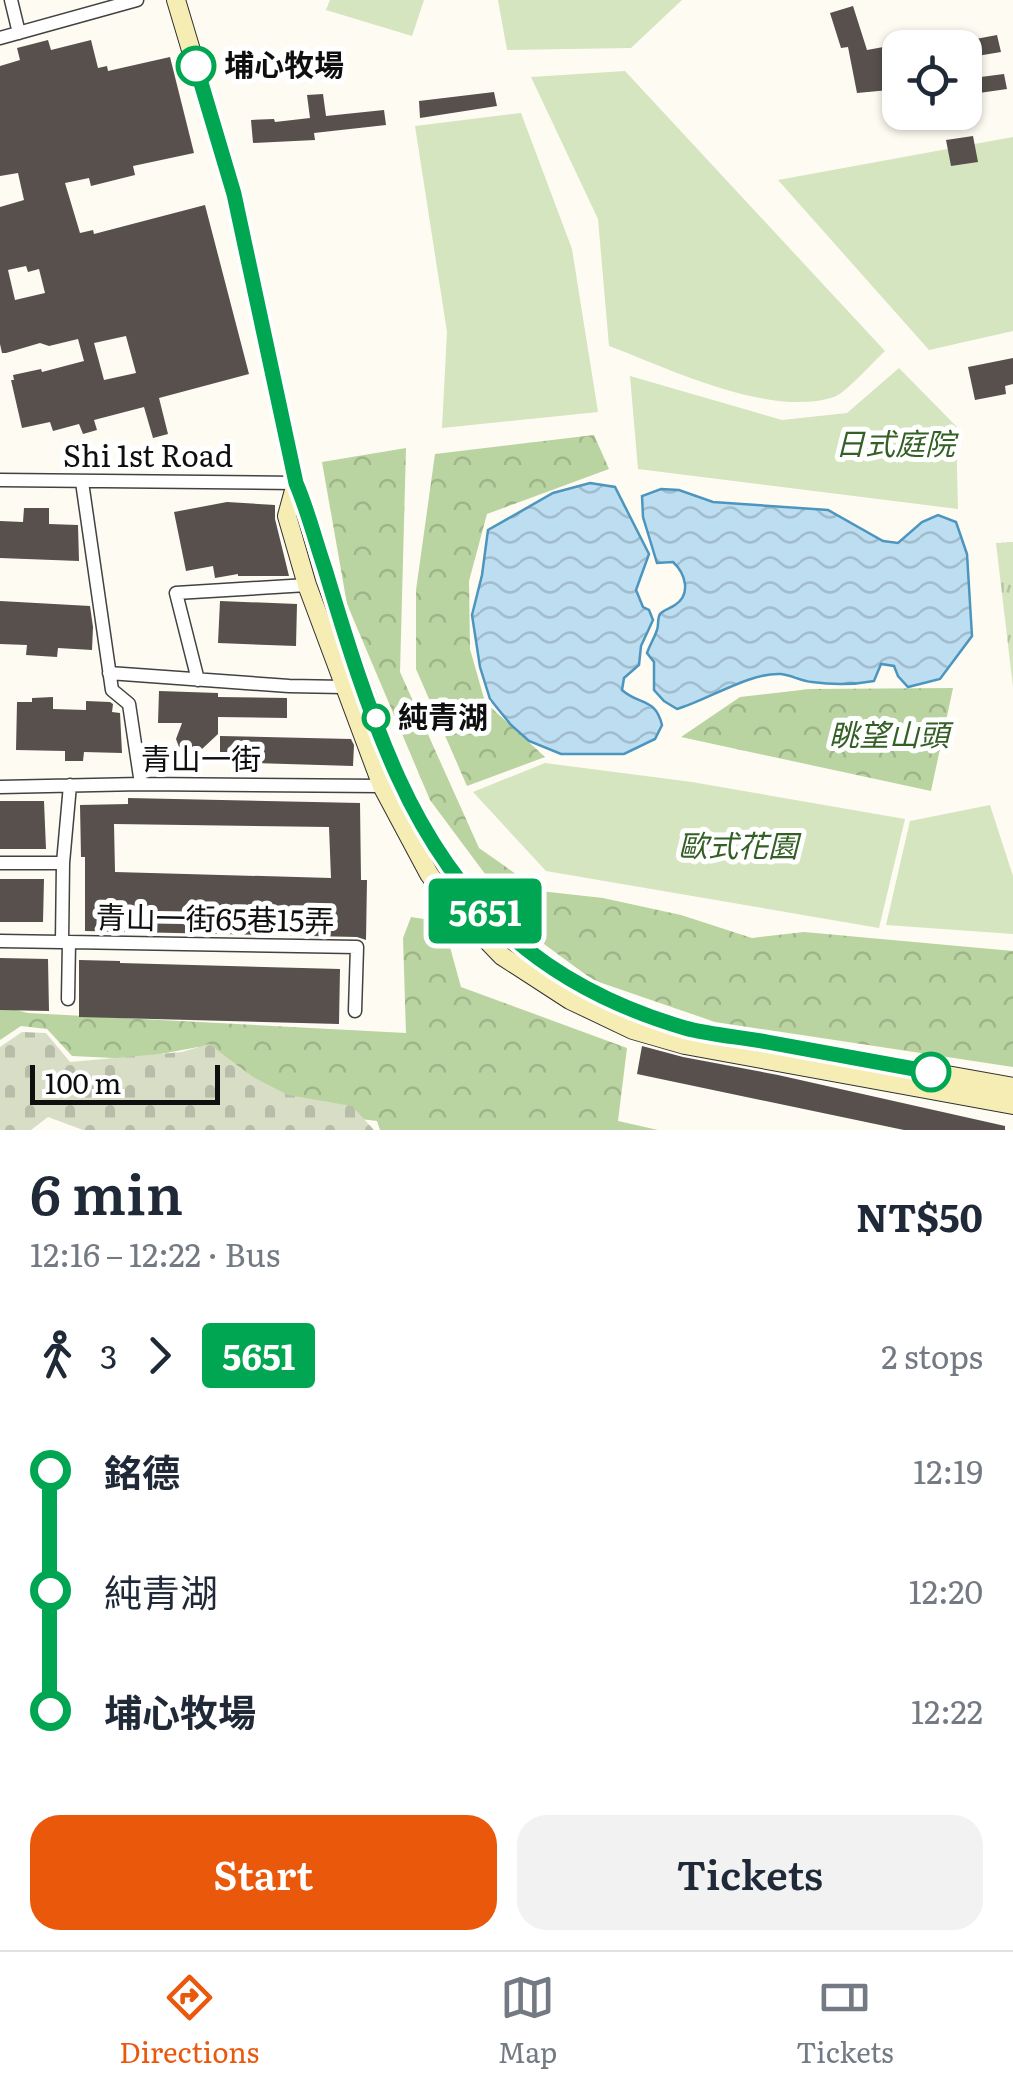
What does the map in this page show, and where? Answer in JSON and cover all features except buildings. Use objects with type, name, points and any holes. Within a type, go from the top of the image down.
[{"type":"street","points":[[11,0],[19,33]]},
{"type":"street","points":[[0,38],[137,0]]},
{"type":"street","points":[[176,0],[234,194],[296,483],[308,510],[390,781],[468,893],[519,946],[574,982],[623,1006],[687,1028],[1013,1088]]},
{"type":"street","points":[[0,22],[15,18]]},
{"type":"street","points":[[0,462],[2,481]]},
{"type":"street","name":"Shi 1st Road","points":[[2,481],[296,483]]},
{"type":"street","points":[[82,482],[112,690],[129,704],[141,784]]},
{"type":"street","points":[[296,483],[287,516],[307,586],[344,688],[390,781],[429,874],[502,956],[570,1000],[634,1030],[685,1045],[1013,1105]]},
{"type":"street","points":[[198,680],[176,593],[307,586]]},
{"type":"street","points":[[109,673],[344,688]]},
{"type":"street","name":"青山一街","points":[[0,787],[390,781]]},
{"type":"street","points":[[68,999],[64,863],[70,785]]},
{"type":"street","points":[[0,863],[64,863]]},
{"type":"street","points":[[0,940],[65,942]]},
{"type":"street","name":"青山一街65巷15弄","points":[[65,942],[357,947],[355,1011]]},
{"type":"green space","points":[[330,0],[424,0],[412,36],[326,10]]},
{"type":"green space","points":[[498,0],[682,0],[631,48],[507,50]]},
{"type":"green space","points":[[625,71],[885,351],[839,394],[808,402],[751,396],[690,378],[609,346],[598,219],[531,77]]},
{"type":"green space","points":[[521,113],[572,249],[598,412],[442,428],[447,332],[415,126]]},
{"type":"green space","points":[[1013,137],[1013,331],[929,350],[778,180]]},
{"type":"green space","name":"日式庭院","points":[[899,368],[956,426],[958,509],[638,469],[630,376],[782,420],[847,413]]},
{"type":"green space","points":[[594,435],[609,469],[487,514],[469,581],[470,649],[485,702],[545,757],[467,786],[416,669],[416,590],[435,454]]},
{"type":"green space","points":[[406,448],[400,672],[479,848],[540,891],[603,898],[681,915],[752,938],[804,932],[1013,951],[1013,1067],[715,1022],[593,980],[529,933],[430,800],[347,604],[322,462]]},
{"type":"green space","points":[[1013,542],[1013,687],[996,543]]},
{"type":"green space","name":"眺望山頭","points":[[953,688],[931,791],[681,737],[740,697],[810,689]]},
{"type":"green space","name":"歐式花園","points":[[545,763],[692,782],[905,819],[879,928],[546,871],[473,792]]},
{"type":"green space","points":[[990,805],[1013,876],[1013,934],[886,925],[910,821]]},
{"type":"green space","points":[[411,917],[443,922],[461,987],[627,1048],[618,1121],[658,1130],[380,1130],[377,1121],[319,1114],[230,1077],[198,1047],[134,1059],[72,1056],[47,1029],[21,1026],[0,1040],[0,1006],[28,1013],[406,1033],[403,938]]},
{"type":"green space","points":[[22,1032],[46,1033],[70,1062],[182,1052],[209,1044],[253,1077],[288,1095],[352,1106],[374,1130],[83,1130],[48,1117],[31,1130],[0,1130],[0,1047]]},
{"type":"water","name":"純青湖","points":[[590,483],[615,487],[649,554],[636,590],[653,620],[641,646],[639,665],[624,678],[622,690],[651,706],[662,725],[655,739],[624,754],[561,754],[529,741],[511,725],[490,699],[480,667],[472,615],[488,530],[553,493]]},
{"type":"water","points":[[661,489],[679,490],[713,502],[828,510],[883,541],[898,543],[922,522],[938,515],[956,522],[967,554],[972,636],[940,679],[908,687],[894,666],[881,664],[874,681],[820,683],[769,675],[677,709],[654,690],[654,662],[647,653],[660,614],[680,600],[685,589],[681,572],[673,562],[657,563],[643,517],[642,496]]},
{"type":"bus line","name":"5651","points":[[196,66],[234,194],[296,483],[360,677],[398,776],[434,845],[468,893],[519,946],[574,982],[623,1006],[687,1028],[931,1072]]},
{"type":"place","name":"埔心牧場","points":[[196,66]]},
{"type":"place","name":"純青湖","points":[[376,718]]}]
